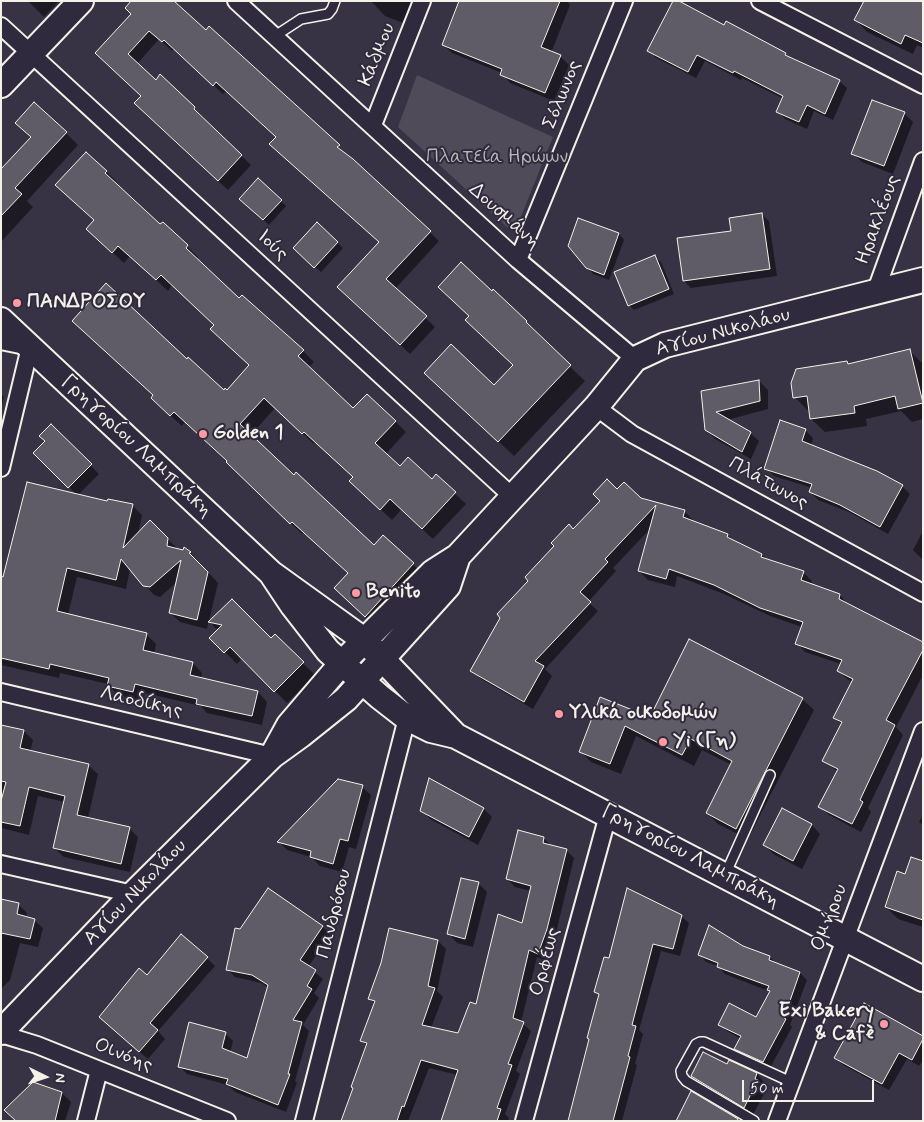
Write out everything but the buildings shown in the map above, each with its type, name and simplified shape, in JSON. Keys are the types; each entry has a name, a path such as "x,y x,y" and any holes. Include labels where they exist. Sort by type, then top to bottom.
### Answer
{"street":[{"path":"1,85 81,1"},
{"name":"Δουσμάνη","path":"236,1 518,260 635,359"},
{"name":"Κάδμου","path":"373,125 422,1"},
{"name":"Σόλωνος","path":"518,260 624,1"},
{"path":"760,1 923,85"},
{"name":"Ιούς","path":"1,26 514,498"},
{"name":"Ηρακλέους","path":"875,293 923,161"},
{"name":"Αγίου Νικολάου","path":"272,756 289,725 342,662 433,572 458,556 514,498 596,407 635,359 665,345 923,280"},
{"name":"Γρηγορίου Λαμπράκη","path":"1,320 272,573 364,640 456,736"},
{"path":"1,341 30,347 1,468"},
{"name":"Πλάτωνος","path":"596,407 632,434 923,594"},
{"name":"Αγίου Νικολάου","path":"1,1033 133,894 272,756 341,703 363,682 448,586 458,556"},
{"name":"Γρηγορίου Λαμπράκη","path":"272,573 293,606 328,651 380,697 408,718 431,730 456,736 923,979"},
{"name":"Λαοδίκης","path":"1,692 272,756"},
{"name":"Πανδρόσου","path":"304,1121 408,718"},
{"name":"Ομήρου","path":"776,1121 923,731"},
{"name":"Ορφέως","path":"524,1121 608,814"},
{"path":"1,864 133,894"},
{"name":"Οινόης","path":"1,1033 37,1045 227,1121"},
{"path":"86,1121 99,1070"}],"lane":[{"path":"274,36 301,19 328,14 335,1"},
{"path":"725,876 770,775"},
{"path":"754,1121 686,1081 682,1076 681,1071 696,1044 704,1042 791,1082"}],"green space":[{"name":"Πλατεία Ηρώων","path":"417,75 553,137 518,224 507,227 398,127"}],"place":[{"name":"ΠΑΝΔΡΟΣΟΥ","path":"17,303"},
{"name":"Golden 1","path":"203,434"},
{"name":"Benito","path":"356,593"},
{"name":"Υλικά οικοδομών","path":"559,714"},
{"name":"Yi (Γη)","path":"663,742"},
{"name":"Exi Bakery & Cafè","path":"884,1024"}]}
